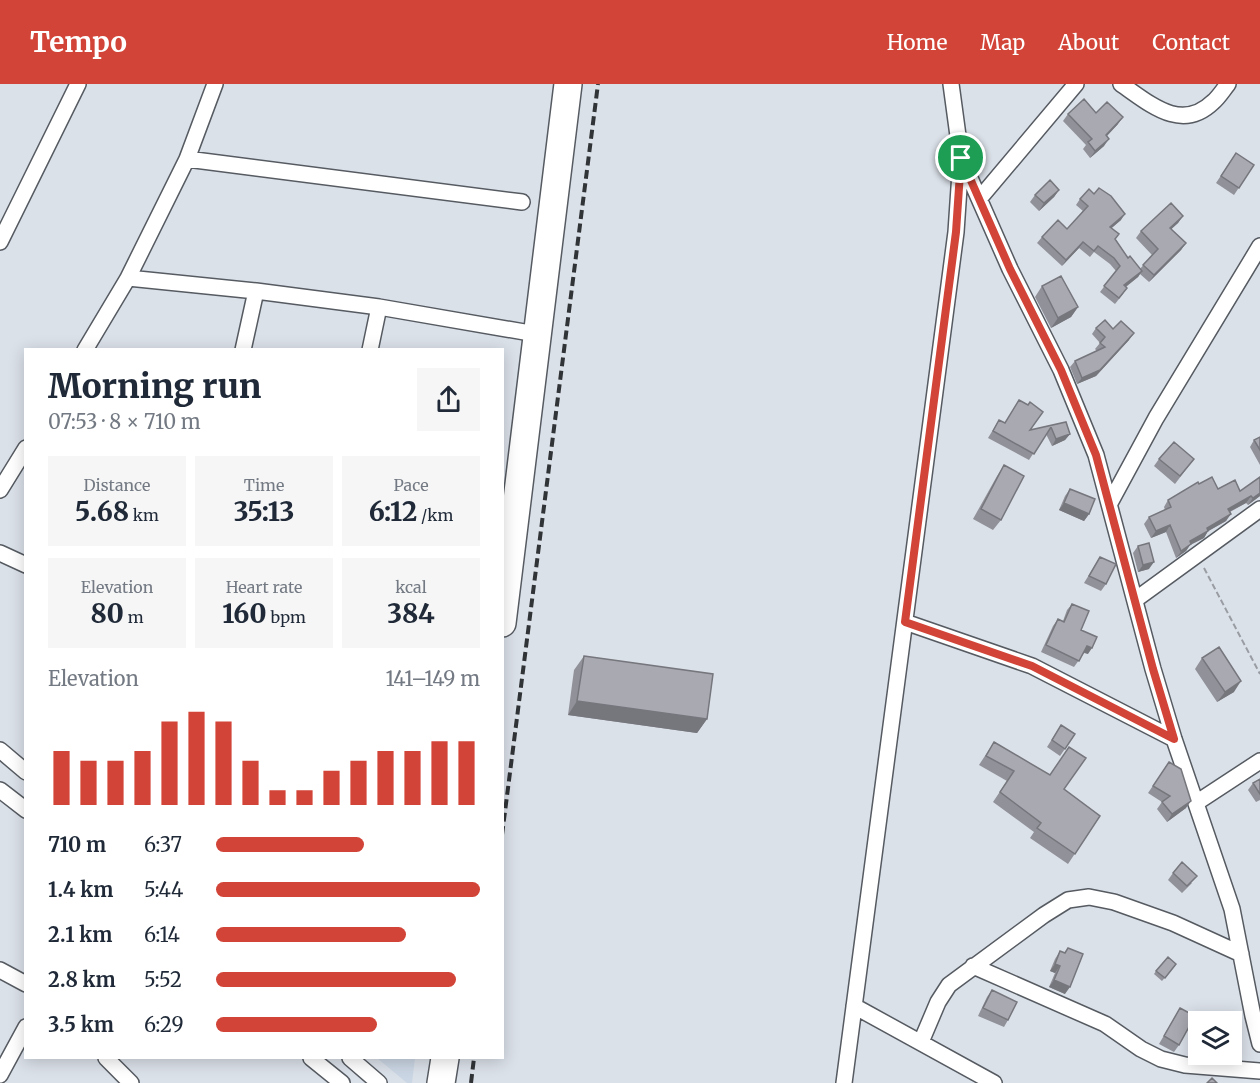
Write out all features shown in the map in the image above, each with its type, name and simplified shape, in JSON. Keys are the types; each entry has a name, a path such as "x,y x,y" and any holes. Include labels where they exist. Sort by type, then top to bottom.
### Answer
{"highway":[{"path":"504,606 568,84"},
{"path":"441,1083 445,1059"}],"street":[{"path":"0,242 78,84"},
{"path":"86,348 128,278 187,159 215,84"},
{"path":"844,1083 956,232 961,158 951,84"},
{"path":"980,198 1076,84"},
{"path":"1120,84 1156,108 1172,115 1187,116 1199,112 1212,103 1228,84"},
{"path":"961,158 1010,269 1061,370 1096,455 1174,739 1232,909 1260,1044"},
{"path":"187,159 522,202"},
{"path":"1110,503 1156,418 1260,246"},
{"path":"128,278 379,307 537,334"},
{"path":"243,348 256,291"},
{"path":"370,348 379,307"},
{"path":"0,490 24,451"},
{"path":"1135,600 1260,509"},
{"path":"0,552 24,564"},
{"path":"905,622 1032,666 1174,739"},
{"path":"0,750 24,770"},
{"path":"1196,803 1260,761"},
{"path":"0,790 24,809"},
{"path":"921,1042 938,1002 949,985 1068,900 1089,897 1114,902 1173,923 1241,954"},
{"path":"973,966 1105,1024 1141,1049 1161,1059 1185,1065 1260,1071"},
{"path":"0,970 24,983"},
{"path":"854,1006 994,1083"},
{"path":"0,1075 24,1032"},
{"path":"107,1059 131,1083"},
{"path":"312,1059 342,1083"},
{"path":"351,1059 379,1083"}],"path":[{"path":"1197,556 1260,674"}],"shaded area":[{"path":"378,1059 415,1059 412,1083 407,1083"}],"building":[{"path":"1084,99 1096,113 1107,102 1123,117 1106,135 1109,139 1095,151 1088,142 1092,139 1068,114"},
{"path":"1236,153 1254,165 1239,188 1221,176"},
{"path":"1050,180 1059,190 1044,203 1035,195"},
{"path":"1099,188 1111,196 1125,214 1110,227 1119,234 1115,239 1128,258 1130,256 1142,271 1124,285 1127,288 1119,298 1104,286 1120,266 1114,258 1098,246 1094,251 1083,242 1066,260 1042,237 1058,220 1067,229 1088,206 1080,199 1089,189 1094,194"},
{"path":"1171,203 1183,216 1170,228 1186,243 1154,275 1143,265 1158,249 1141,231"},
{"path":"1061,276 1078,307 1058,318 1042,286"},
{"path":"1105,320 1113,329 1121,321 1134,333 1100,370 1082,378 1075,361 1105,347 1100,343 1105,337 1096,328"},
{"path":"1019,400 1028,405 1030,402 1043,412 1030,430 1066,422 1070,434 1056,439 1051,427 1034,454 993,431 999,420 1005,423"},
{"path":"1260,437 1260,450 1254,440"},
{"path":"1174,442 1194,459 1180,476 1159,459"},
{"path":"1004,465 1024,476 1001,520 981,509"},
{"path":"1212,477 1218,489 1235,480 1240,491 1260,477 1260,493 1228,509 1231,514 1207,528 1208,531 1190,541 1191,544 1181,551 1170,525 1156,531 1149,517 1171,507 1168,500 1198,482 1199,484"},
{"path":"1070,489 1095,499 1089,514 1064,503"},
{"path":"1149,543 1154,562 1143,565 1138,546"},
{"path":"1100,557 1116,564 1106,584 1089,576"},
{"path":"1072,604 1089,611 1081,630 1097,637 1092,648 1087,646 1079,661 1046,645 1058,619 1064,622"},
{"path":"1219,647 1241,681 1225,692 1202,658"},
{"path":"584,656 713,674 707,719 577,701"},
{"path":"1061,725 1075,734 1065,749 1052,740"},
{"path":"994,742 1050,775 1069,747 1086,758 1064,789 1100,816 1075,854 1037,828 1041,823 1000,792 1014,771 986,756"},
{"path":"1169,762 1181,769 1191,801 1172,814 1162,802 1170,796 1153,786"},
{"path":"1260,779 1260,794 1253,783"},
{"path":"1182,862 1197,876 1187,886 1173,873"},
{"path":"1068,948 1083,954 1070,987 1054,980 1060,966 1055,964 1060,951 1065,953"},
{"path":"1168,957 1176,964 1165,978 1156,971"},
{"path":"992,990 1017,1002 1008,1020 983,1008"},
{"path":"1180,1008 1188,1012 1188,1029 1179,1045 1164,1036"},
{"path":"1212,1078 1217,1083 1207,1083"}],"railway":[{"path":"504,819 598,84"},
{"path":"471,1083 474,1059"}],"route":[{"path":"961,158 1010,269 1061,370 1096,455 1174,739 1032,666 905,622 956,232 961,158"}]}
